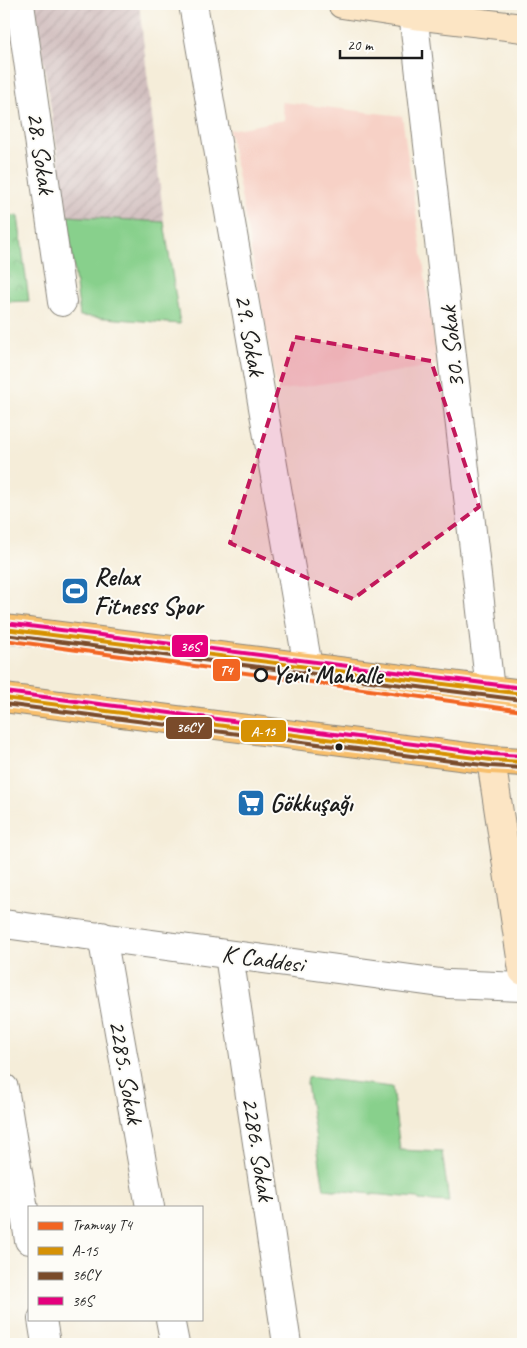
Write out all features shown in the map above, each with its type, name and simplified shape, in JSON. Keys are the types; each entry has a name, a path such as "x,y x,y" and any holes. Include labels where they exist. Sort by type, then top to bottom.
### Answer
{"main road":[{"path":"342,4 413,10 523,28"},
{"path":"4,629 523,694"},
{"path":"4,698 491,760 523,762"},
{"path":"491,760 523,970"}],"street":[{"name":"28. Sokak","path":"20,4 62,302"},
{"name":"29. Sokak","path":"193,4 308,667"},
{"name":"30. Sokak","path":"413,10 490,690"},
{"name":"K Caddesi","path":"4,924 448,984 523,986"},
{"name":"2285. Sokak","path":"102,936 150,1206"},
{"name":"2286. Sokak","path":"229,954 287,1344"},
{"path":"4,1088 28,1234"},
{"path":"42,1320 46,1344"},
{"path":"170,1320 175,1344"}],"highlighted area":[{"path":"295,337 431,361 479,507 353,599 230,543"}],"shaded area":[{"path":"35,4 139,4 164,222 67,216"},
{"path":"281,102 402,116 438,365 277,391 229,130 285,120"}],"green space":[{"path":"4,215 18,216 29,301 4,302"},
{"path":"67,216 164,222 180,324 80,316"},
{"path":"308,1077 392,1087 400,1150 442,1152 449,1202 324,1189 307,1084"}],"tram line":[{"name":"T4","path":"4,640 523,711"}],"transit line":[{"name":"36S","path":"5,623 523,688"},
{"name":"A-15","path":"4,629 523,694"},
{"name":"36CY","path":"4,635 522,700"},
{"name":"36S","path":"5,692 492,754 523,756"},
{"name":"A-15","path":"4,698 491,760 523,762"},
{"name":"36CY","path":"4,704 490,766 523,768"}],"place":[{"name":"Relax Fitness Spor","path":"75,591"},
{"name":"Yeni Mahalle","path":"261,675"},
{"name":"Gökkuşağı","path":"251,803"}]}
